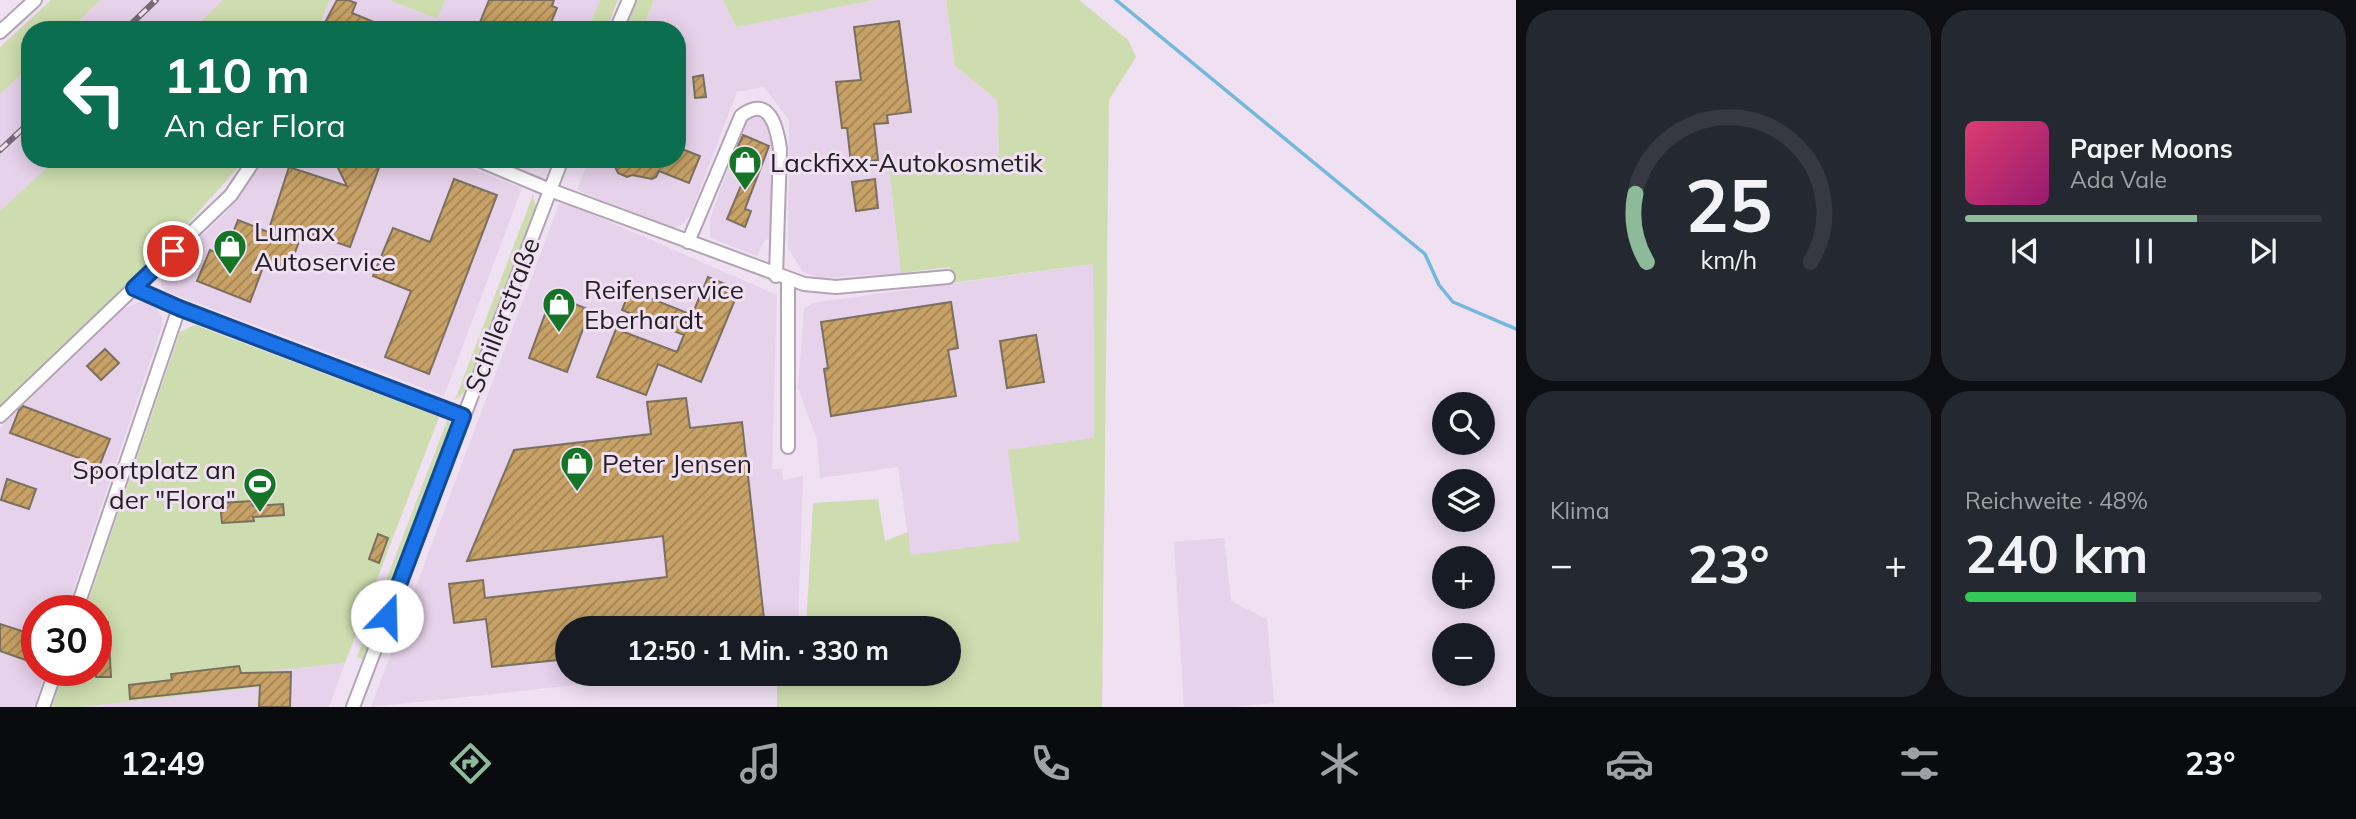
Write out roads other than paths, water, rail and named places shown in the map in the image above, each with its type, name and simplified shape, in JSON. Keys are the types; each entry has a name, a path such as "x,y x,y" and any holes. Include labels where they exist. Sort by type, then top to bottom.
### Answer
{"street":[{"path":"0,32 35,0"},
{"path":"620,21 629,0"},
{"path":"688,242 741,116 755,109 763,110 771,115 777,129 780,149 788,447"},
{"path":"0,416 231,195 249,168"},
{"path":"497,168 804,285 836,287 948,277"},
{"name":"Schillerstraße","path":"353,707 559,168"},
{"path":"134,288 179,308 463,416"},
{"path":"81,595 179,308"},
{"path":"43,707 50,686"}],"waterway":[{"path":"1116,0 1425,254 1439,285 1453,302 1516,329"}],"railway":[{"path":"134,21 156,0"},
{"path":"0,150 21,130"}],"place":[{"name":"Lackfixx-Autokosmetik","path":"745,192"},
{"name":"Lumax Autoservice","path":"230,276"},
{"name":"Reifenservice Eberhardt","path":"559,334"},
{"name":"Peter Jensen","path":"577,493"},
{"name":"Sportplatz an der \"Flora\"","path":"260,514"}]}
